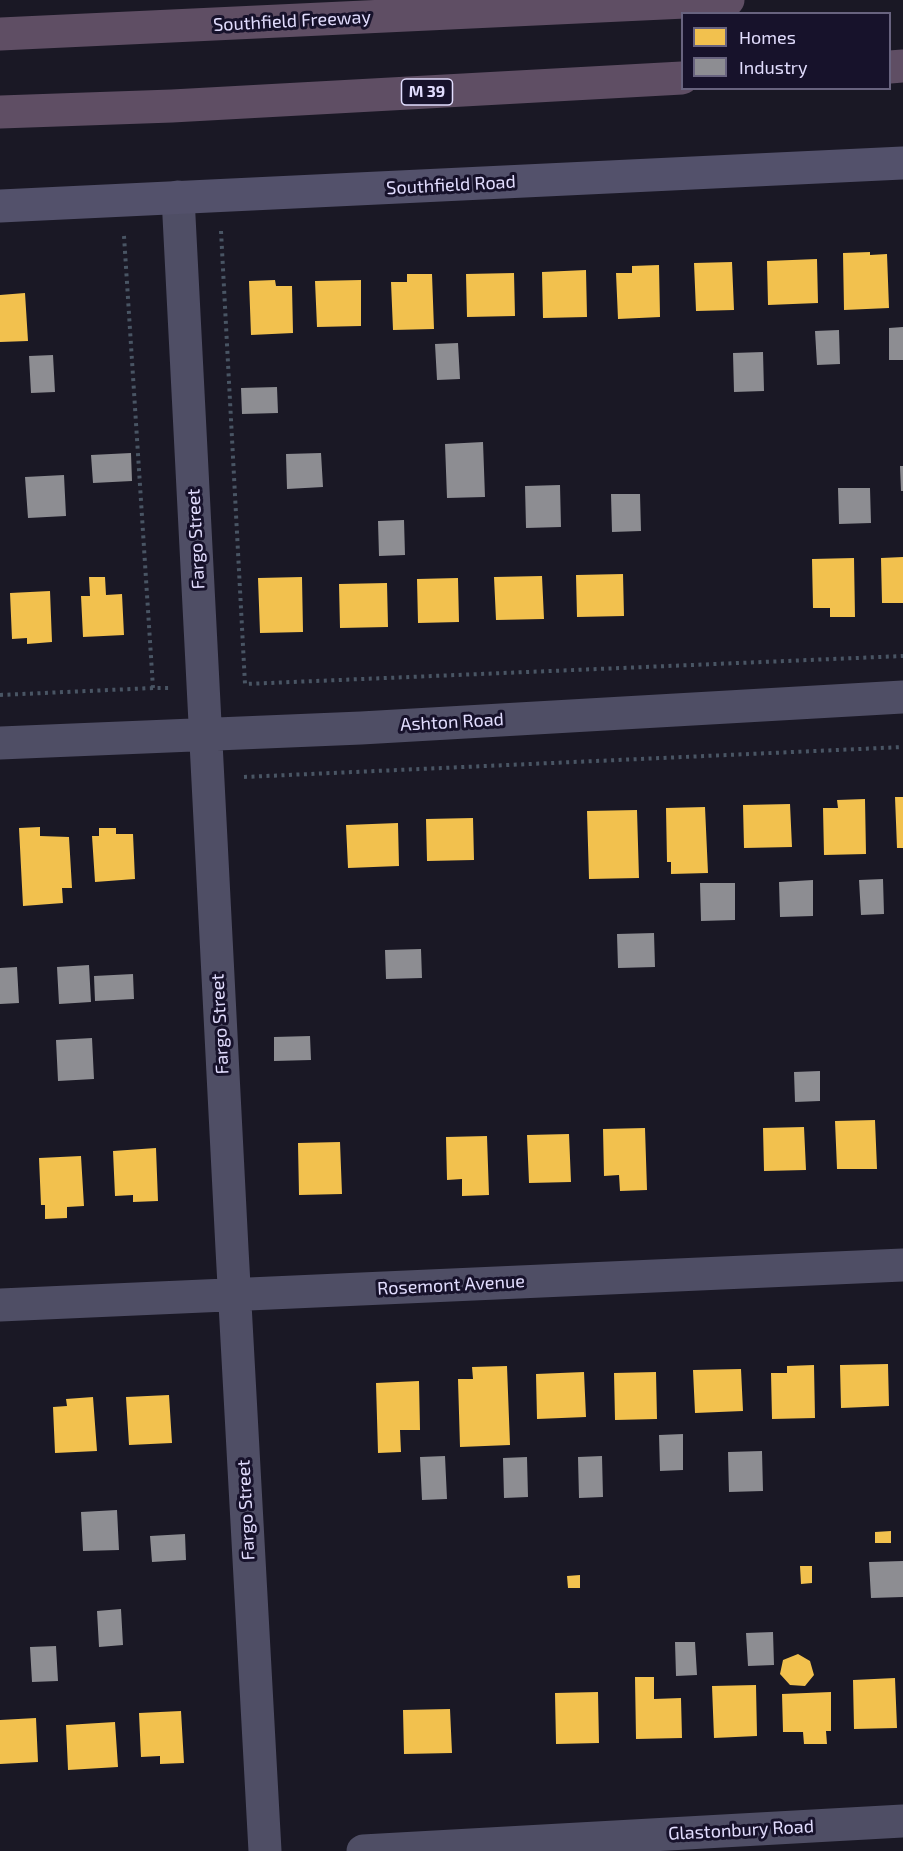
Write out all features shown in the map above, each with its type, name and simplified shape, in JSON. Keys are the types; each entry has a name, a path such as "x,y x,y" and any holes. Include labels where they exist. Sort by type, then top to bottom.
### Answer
{"highway":[{"name":"Southfield Freeway","path":"0,34 728,0"},
{"name":"M 39","path":"0,112 160,106 681,78"}],"main road":[{"name":"Southfield Road","path":"0,206 903,163"}],"street":[{"name":"Fargo Street","path":"178,197 265,1851"},
{"name":"Ashton Road","path":"0,743 361,728 903,697"},
{"name":"Rosemont Avenue","path":"0,1305 903,1264"},
{"name":"Glastonbury Road","path":"363,1851 903,1821"}],"path":[{"path":"221,231 245,684 903,656"},
{"path":"124,236 153,688"},
{"path":"0,695 172,688"},
{"path":"242,777 903,747"}],"building: Homes":[{"path":"870,252 870,255 887,254 889,308 844,310 843,253"},
{"path":"817,259 818,303 768,305 767,261"},
{"path":"732,262 734,310 696,311 694,263"},
{"path":"659,265 660,317 618,319 616,273 632,273 632,266"},
{"path":"586,270 587,317 543,318 542,272"},
{"path":"514,273 515,316 467,317 466,274"},
{"path":"407,274 432,274 434,329 393,330 391,282 407,282"},
{"path":"275,280 276,286 292,286 293,333 251,335 249,281"},
{"path":"361,280 361,326 317,327 315,281"},
{"path":"25,293 28,341 0,342 0,295"},
{"path":"903,557 903,603 882,603 881,558"},
{"path":"854,558 855,617 830,617 830,608 813,608 812,559"},
{"path":"623,574 624,616 577,617 576,575"},
{"path":"542,576 544,619 496,620 494,577"},
{"path":"89,577 105,577 106,595 122,594 124,635 83,637 81,596 90,596"},
{"path":"302,577 303,632 260,633 258,578"},
{"path":"458,578 459,622 418,623 417,579"},
{"path":"387,583 388,627 340,628 339,584"},
{"path":"50,591 52,642 27,644 27,638 12,639 10,593"},
{"path":"895,797 903,797 903,848 897,848"},
{"path":"865,799 866,854 824,855 823,808 838,808 837,800"},
{"path":"790,804 792,847 744,848 743,805"},
{"path":"705,807 708,873 671,874 671,862 667,862 666,808"},
{"path":"637,810 639,878 589,879 587,811"},
{"path":"473,818 474,860 427,861 426,819"},
{"path":"398,823 399,866 348,868 346,825"},
{"path":"40,827 40,836 69,837 72,888 62,888 63,903 23,906 19,828"},
{"path":"99,828 116,828 116,834 133,834 135,879 95,882 92,836 99,836"},
{"path":"875,1120 877,1169 837,1169 835,1121"},
{"path":"804,1127 806,1170 764,1171 763,1128"},
{"path":"645,1128 647,1190 620,1191 619,1175 604,1176 603,1129"},
{"path":"569,1134 571,1182 529,1183 527,1135"},
{"path":"487,1136 489,1195 462,1196 462,1179 447,1180 446,1137"},
{"path":"340,1142 342,1194 299,1195 298,1143"},
{"path":"156,1148 158,1201 133,1202 133,1195 115,1196 113,1151"},
{"path":"81,1156 84,1206 67,1207 67,1218 45,1219 45,1205 41,1205 39,1158"},
{"path":"888,1364 889,1406 841,1408 840,1365"},
{"path":"814,1365 815,1418 772,1419 771,1373 787,1373 787,1366"},
{"path":"507,1366 510,1445 460,1447 458,1379 473,1379 472,1367"},
{"path":"741,1369 743,1411 695,1413 693,1370"},
{"path":"584,1372 586,1417 537,1419 536,1374"},
{"path":"656,1372 657,1419 615,1420 614,1373"},
{"path":"419,1381 420,1430 400,1430 401,1452 378,1453 376,1383"},
{"path":"169,1395 172,1443 129,1445 126,1397"},
{"path":"93,1397 97,1451 55,1453 53,1407 67,1406 66,1399"},
{"path":"891,1531 891,1543 875,1543 875,1532"},
{"path":"800,1566 812,1566 812,1583 801,1584"},
{"path":"580,1575 580,1588 568,1588 567,1576"},
{"path":"798,1654 810,1661 814,1675 805,1686 790,1685 780,1674 783,1660"},
{"path":"635,1677 654,1677 654,1699 681,1698 682,1738 636,1739"},
{"path":"895,1678 897,1728 854,1729 853,1680"},
{"path":"756,1685 757,1736 714,1738 712,1686"},
{"path":"598,1692 599,1743 556,1744 555,1693"},
{"path":"831,1692 831,1731 826,1731 827,1744 804,1744 803,1732 783,1732 782,1694"},
{"path":"450,1709 452,1753 404,1754 403,1710"},
{"path":"181,1711 184,1763 160,1764 160,1756 141,1757 139,1713"},
{"path":"36,1718 38,1762 0,1764 0,1720"},
{"path":"115,1722 118,1767 68,1770 66,1725"}],"building: Industry":[{"path":"903,327 903,360 889,360 889,328"},
{"path":"839,330 840,364 817,365 815,331"},
{"path":"458,343 460,379 437,380 435,344"},
{"path":"763,352 764,391 734,392 733,353"},
{"path":"53,355 55,392 31,393 29,356"},
{"path":"277,387 278,413 242,414 241,388"},
{"path":"483,442 485,497 447,498 445,444"},
{"path":"131,453 132,481 93,483 91,455"},
{"path":"321,453 323,487 287,489 286,454"},
{"path":"900,466 903,466 903,491 901,491"},
{"path":"64,475 66,516 28,518 25,477"},
{"path":"560,485 561,527 526,528 525,486"},
{"path":"838,488 870,488 871,523 839,524"},
{"path":"611,494 640,494 641,531 612,532"},
{"path":"404,520 405,555 379,556 378,521"},
{"path":"883,879 884,914 861,915 859,880"},
{"path":"813,880 813,916 780,917 779,882"},
{"path":"700,883 735,883 735,920 701,921"},
{"path":"654,933 655,967 618,968 617,934"},
{"path":"421,949 422,978 386,979 385,950"},
{"path":"89,965 91,1002 59,1004 57,967"},
{"path":"17,967 19,1003 0,1004 0,968"},
{"path":"133,974 134,999 95,1001 94,976"},
{"path":"310,1036 311,1060 274,1061 274,1037"},
{"path":"92,1038 94,1079 58,1081 56,1040"},
{"path":"820,1071 820,1101 795,1102 794,1072"},
{"path":"683,1434 683,1470 660,1471 659,1435"},
{"path":"762,1451 763,1491 729,1492 728,1452"},
{"path":"445,1456 447,1499 422,1500 420,1457"},
{"path":"602,1456 603,1497 579,1498 578,1457"},
{"path":"527,1457 528,1497 504,1498 503,1458"},
{"path":"117,1510 119,1550 83,1551 81,1512"},
{"path":"185,1534 186,1560 152,1562 150,1536"},
{"path":"903,1561 903,1597 871,1598 869,1562"},
{"path":"121,1609 123,1645 99,1647 97,1611"},
{"path":"773,1632 774,1665 748,1666 746,1633"},
{"path":"675,1642 695,1642 697,1675 676,1676"},
{"path":"56,1646 58,1681 32,1682 30,1647"}]}
